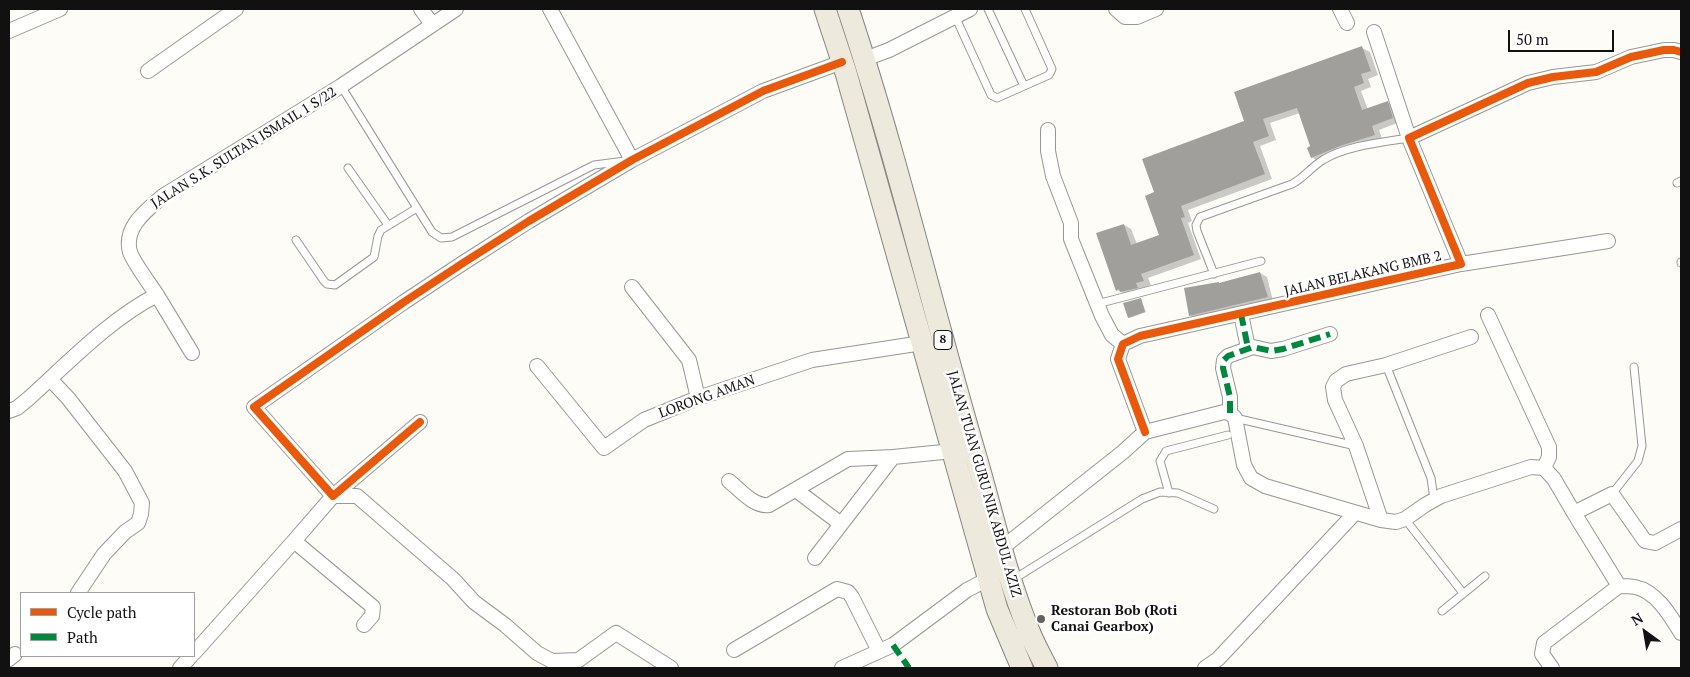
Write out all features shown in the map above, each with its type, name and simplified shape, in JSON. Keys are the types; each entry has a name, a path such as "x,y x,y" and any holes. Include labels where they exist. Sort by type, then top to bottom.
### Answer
{"main road":[{"name":"JALAN TUAN GURU NIK ABDUL AZIZ","path":"825,9 842,62 988,579 1009,642 1022,668"},
{"name":"JALAN TUAN GURU NIK ABDUL AZIZ","path":"848,9 865,58 912,221 956,389 1002,548 1029,631 1047,668"},
{"path":"890,230 901,234 908,229 912,221"}],"street":[{"path":"9,31 60,9"},
{"path":"148,71 236,9"},
{"path":"421,9 432,24"},
{"name":"JALAN S.K. SULTAN ISMAIL 1 S/22","path":"192,353 130,253 129,238 133,226 145,211 163,196 341,86 456,9"},
{"path":"550,9 632,160"},
{"path":"865,58 889,50 970,9"},
{"path":"1116,9 1125,17 1137,17 1156,9"},
{"path":"1340,9 1347,23"},
{"name":"JALAN BELAKANG BMB 2","path":"1123,344 1140,336 1461,264 1410,138 1374,32"},
{"path":"1410,138 1528,83 1553,77 1596,72 1631,57 1664,50 1681,52"},
{"path":"671,668 616,633 574,664 552,661 537,653 505,625 474,602 453,579 357,496 333,496 254,407 404,302 528,221 632,160 763,91 842,62"},
{"path":"1048,130 1048,151 1053,176 1071,223 1072,239 1097,304 1112,335 1123,344 1118,359 1145,432"},
{"path":"1461,264 1608,241"},
{"path":"632,287 689,360 698,398"},
{"path":"9,410 17,408 107,329 138,306 157,295"},
{"path":"1241,314 1248,348"},
{"path":"1488,315 1550,450 1550,457 1544,468"},
{"path":"1330,334 1275,350 1257,347 1248,348 1228,356 1223,364 1244,465 1251,478 1265,486 1355,513 1396,522 1404,519 1434,499 1531,467 1544,468 1554,479 1619,586"},
{"path":"1381,520 1356,446 1334,400 1336,381 1346,374 1386,365 1471,337"},
{"name":"LORONG AMAN","path":"536,366 604,448 644,420 698,398 812,360 922,343"},
{"path":"50,379 68,398 125,471 139,494 142,506 138,523 125,532 104,554 79,592"},
{"path":"1002,548 1145,432 1224,412 1233,416"},
{"path":"195,651 333,496 420,422"},
{"path":"729,481 756,503 765,506 773,504 848,459 953,451"},
{"path":"815,558 893,456"},
{"path":"796,490 841,524"},
{"path":"1574,513 1612,494 1644,541 1655,543 1681,529"},
{"path":"1205,668 1218,660 1355,513"},
{"path":"294,541 373,607 372,616 364,625"},
{"path":"842,668 893,645 967,590 988,579"},
{"path":"1552,668 1542,654 1544,642 1619,586 1636,587 1654,596 1681,632"},
{"path":"734,650 837,589 848,592 852,597 879,651"},
{"path":"180,668 190,657"}],"lane":[{"path":"988,9 1024,86"},
{"path":"955,16 994,97 1000,98 1049,75 1052,69 1025,9"},
{"path":"341,86 436,236 446,238 594,165 632,160"},
{"path":"1214,274 1196,225 1200,217 1292,184 1302,178 1323,159 1337,153 1374,143 1410,138"},
{"path":"348,168 388,225"},
{"path":"296,240 324,281 327,284 335,285 374,257 379,233 388,225 417,208"},
{"path":"1097,304 1261,261"},
{"path":"1386,365 1431,478 1434,499"},
{"path":"1612,494 1638,461 1642,446 1634,367"},
{"path":"1233,416 1356,446"},
{"path":"1169,493 1160,461 1166,451 1228,435"},
{"path":"1012,580 1142,499 1160,492 1178,493 1214,509"},
{"path":"1404,519 1463,593"},
{"path":"1442,610 1484,576"}],"building":[{"path":"1362,46 1371,71 1361,74 1364,83 1354,87 1362,110 1388,101 1393,118 1372,126 1375,135 1311,158 1307,148 1310,146 1297,108 1263,119 1269,136 1253,142 1265,174 1181,206 1185,217 1181,218 1194,255 1141,274 1144,281 1136,283 1138,288 1120,292 1119,289 1116,291 1096,233 1124,224 1131,245 1159,235 1145,196 1154,192 1142,159 1244,121 1234,92"},
{"path":"1260,272 1268,297 1189,316 1184,288 1219,283"},
{"path":"1141,298 1145,312 1128,318 1123,303"}],"marked path":[{"path":"1241,314 1248,348"},
{"path":"1230,413 1230,397 1223,368 1224,360 1228,356 1253,347 1271,351 1283,349 1330,334"},
{"path":"893,645 909,668"}],"cycle path":[{"path":"1145,432 1118,359 1123,344 1140,336 1461,264 1409,138 1528,83 1553,77 1596,72 1631,57 1664,50 1681,52"},
{"path":"420,422 333,496 254,407 463,263 529,221 632,160 763,91 842,62"}],"place":[{"name":"Restoran Bob (Roti Canai Gearbox)","path":"1041,619"}]}
